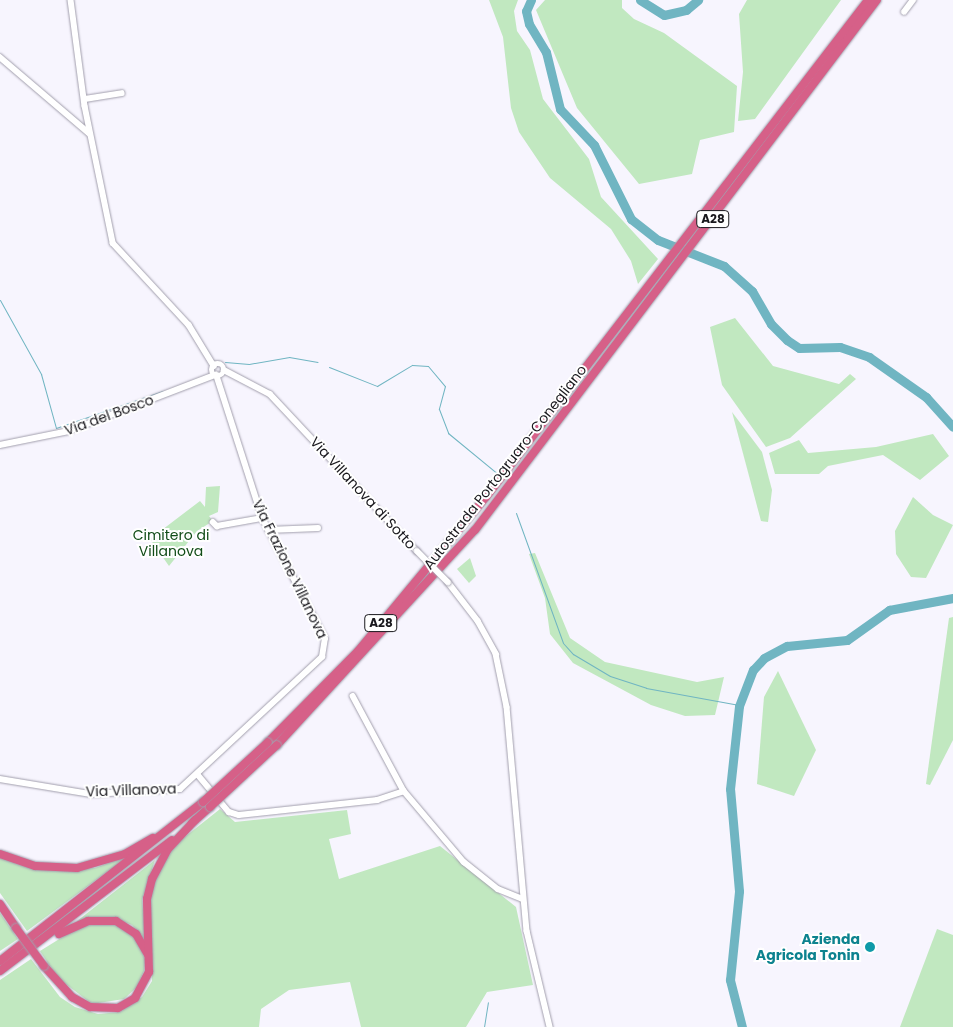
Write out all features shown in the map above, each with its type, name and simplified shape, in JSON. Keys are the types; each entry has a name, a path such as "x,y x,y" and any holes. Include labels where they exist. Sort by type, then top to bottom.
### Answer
{"highway":[{"name":"Autostrada Portogruaro-Conegliano","path":"0,960 203,802 268,742 358,651 536,434 868,0"},
{"name":"Autostrada Portogruaro-Conegliano","path":"0,970 89,907 210,807 277,745 430,582 495,502 638,316 877,0"},
{"path":"0,854 49,868 90,866 125,854 186,816"},
{"path":"0,904 44,966 72,997 101,1010 118,1008 135,998 146,982 150,962 147,898 152,879 168,850 195,820"},
{"path":"0,975 68,929 100,920 116,921 136,934 150,962"}],"street":[{"path":"78,0 71,1 90,134 113,243 189,325 214,366"},
{"path":"904,12 913,0"},
{"path":"0,57 90,134"},
{"path":"85,99 122,93"},
{"name":"Via Villanova di Sotto","path":"214,366 220,364 224,370 270,394 448,582 478,621 496,654 507,707 523,899 550,1027"},
{"name":"Via Frazione Villanova","path":"199,776 326,648 262,518 215,375 214,366"},
{"name":"Via del Bosco","path":"0,445 69,431 224,370"},
{"path":"213,522 217,526 262,518"},
{"path":"268,530 318,528"},
{"path":"353,696 404,791 464,862 498,889 523,899"},
{"path":"199,776 229,812 239,816 376,800 404,791"},
{"name":"Via Villanova","path":"0,779 91,794 180,789 199,776"}],"green space":[{"path":"489,0 518,0 514,11 517,31 530,50 543,99 589,159 601,197 658,259 638,284 631,261 611,229 550,178 519,132 511,108 503,37"},
{"path":"545,0 622,0 622,8 634,19 664,33 737,86 734,132 700,140 692,174 639,184 577,108 536,10"},
{"path":"747,0 841,0 755,119 738,121 743,72 739,14"},
{"path":"735,318 773,366 839,384 850,374 856,379 790,438 766,447 722,385 710,327"},
{"path":"732,412 762,452 772,490 768,522 761,521"},
{"path":"933,434 949,456 920,480 883,455 828,466 819,474 775,474 769,453 799,440 808,453 876,447"},
{"name":"Cimitero di Villanova","path":"220,486 218,512 209,516 213,521 197,531 169,566 150,539 200,501 205,507 206,487"},
{"path":"913,497 933,515 953,525 926,578 911,577 896,554 895,531"},
{"path":"535,553 570,638 605,662 697,682 724,677 715,715 685,716 651,705 573,663 550,634 545,598 529,554"},
{"path":"470,558 476,576 469,583 457,569"},
{"path":"953,617 953,740 930,785 926,784 949,618"},
{"path":"778,671 816,750 794,796 757,784 764,697"},
{"path":"220,809 235,822 347,810 351,834 329,839 339,879 440,846 516,907 533,985 487,992 466,1027 361,1027 350,982 289,990 261,1009 259,1027 0,1027 0,980 31,959 60,997 75,1007 98,1014 120,1012 142,997 152,981 150,903 158,868 176,844"},
{"path":"130,855 27,931 0,893 0,856 19,865 53,870 95,868"},
{"path":"155,860 142,900 146,941 132,925 115,918 77,921"},
{"path":"0,913 18,939 0,951"},
{"path":"103,922 120,926 136,937 145,959 144,971 137,987 124,999 92,1004 58,978 40,951 77,928"},
{"path":"937,929 953,935 953,1027 900,1027"}],"waterway":[{"path":"531,0 526,11 529,24 546,52 560,109 594,145 631,219 658,240 724,266 752,291 771,324 787,340 799,348 840,347 869,357 926,397 953,427"},
{"path":"640,0 664,15 686,10 698,0"},
{"path":"0,300 41,374 56,428 163,391"},
{"path":"225,362 249,364 289,357 318,362"},
{"path":"329,367 377,386 412,365 428,366 445,386 439,409 448,433 499,475"},
{"path":"516,513 563,643 573,654 610,676 646,688 740,705"},
{"path":"742,1027 730,980 739,891 730,789 739,706 753,670 764,658 787,646 847,640 889,610 953,598"},
{"path":"484,1027 488,1002"}],"place":[{"name":"Azienda Agricola Tonin","path":"870,947"}]}
